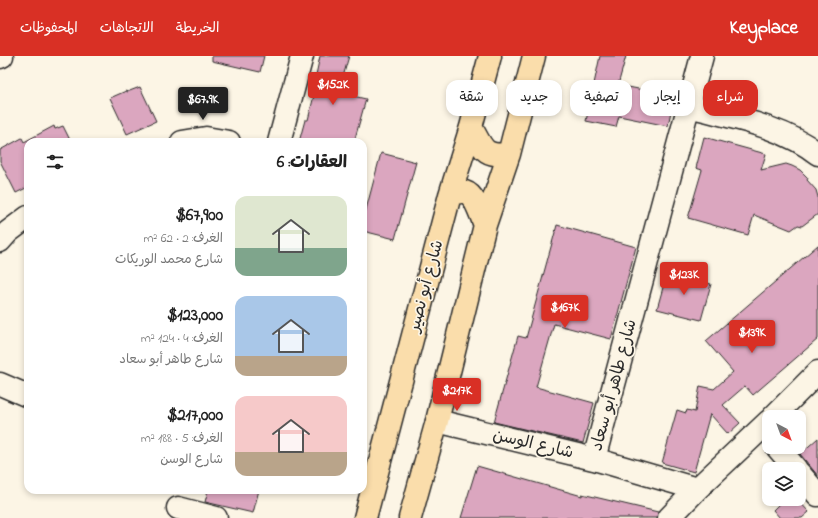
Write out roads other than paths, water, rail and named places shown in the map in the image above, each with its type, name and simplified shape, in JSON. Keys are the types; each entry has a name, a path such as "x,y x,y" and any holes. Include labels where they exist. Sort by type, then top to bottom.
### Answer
{"main road":[{"name":"شارع أبو نصير","path":"365,518 450,196 471,127 490,56"},
{"path":"410,518 437,421 485,225 509,154 534,56"},
{"path":"471,127 486,152 497,155 509,154"},
{"path":"450,196 461,192 470,194 478,207 485,225"}],"street":[{"path":"280,138 302,56"},
{"name":"شارع طاهر أبو سعاد","path":"695,83 702,56"},
{"path":"695,108 778,131 806,144 818,154"},
{"name":"شارع طاهر أبو سعاد","path":"594,459 686,116"},
{"path":"0,241 8,232 24,220"},
{"path":"783,410 818,372"},
{"path":"0,384 24,394"},
{"name":"شارع الوسن","path":"437,421 594,459 696,489"},
{"path":"669,518 696,489 762,431"},
{"path":"783,454 790,462"},
{"path":"806,481 818,495"},
{"path":"179,505 216,518"}]}
